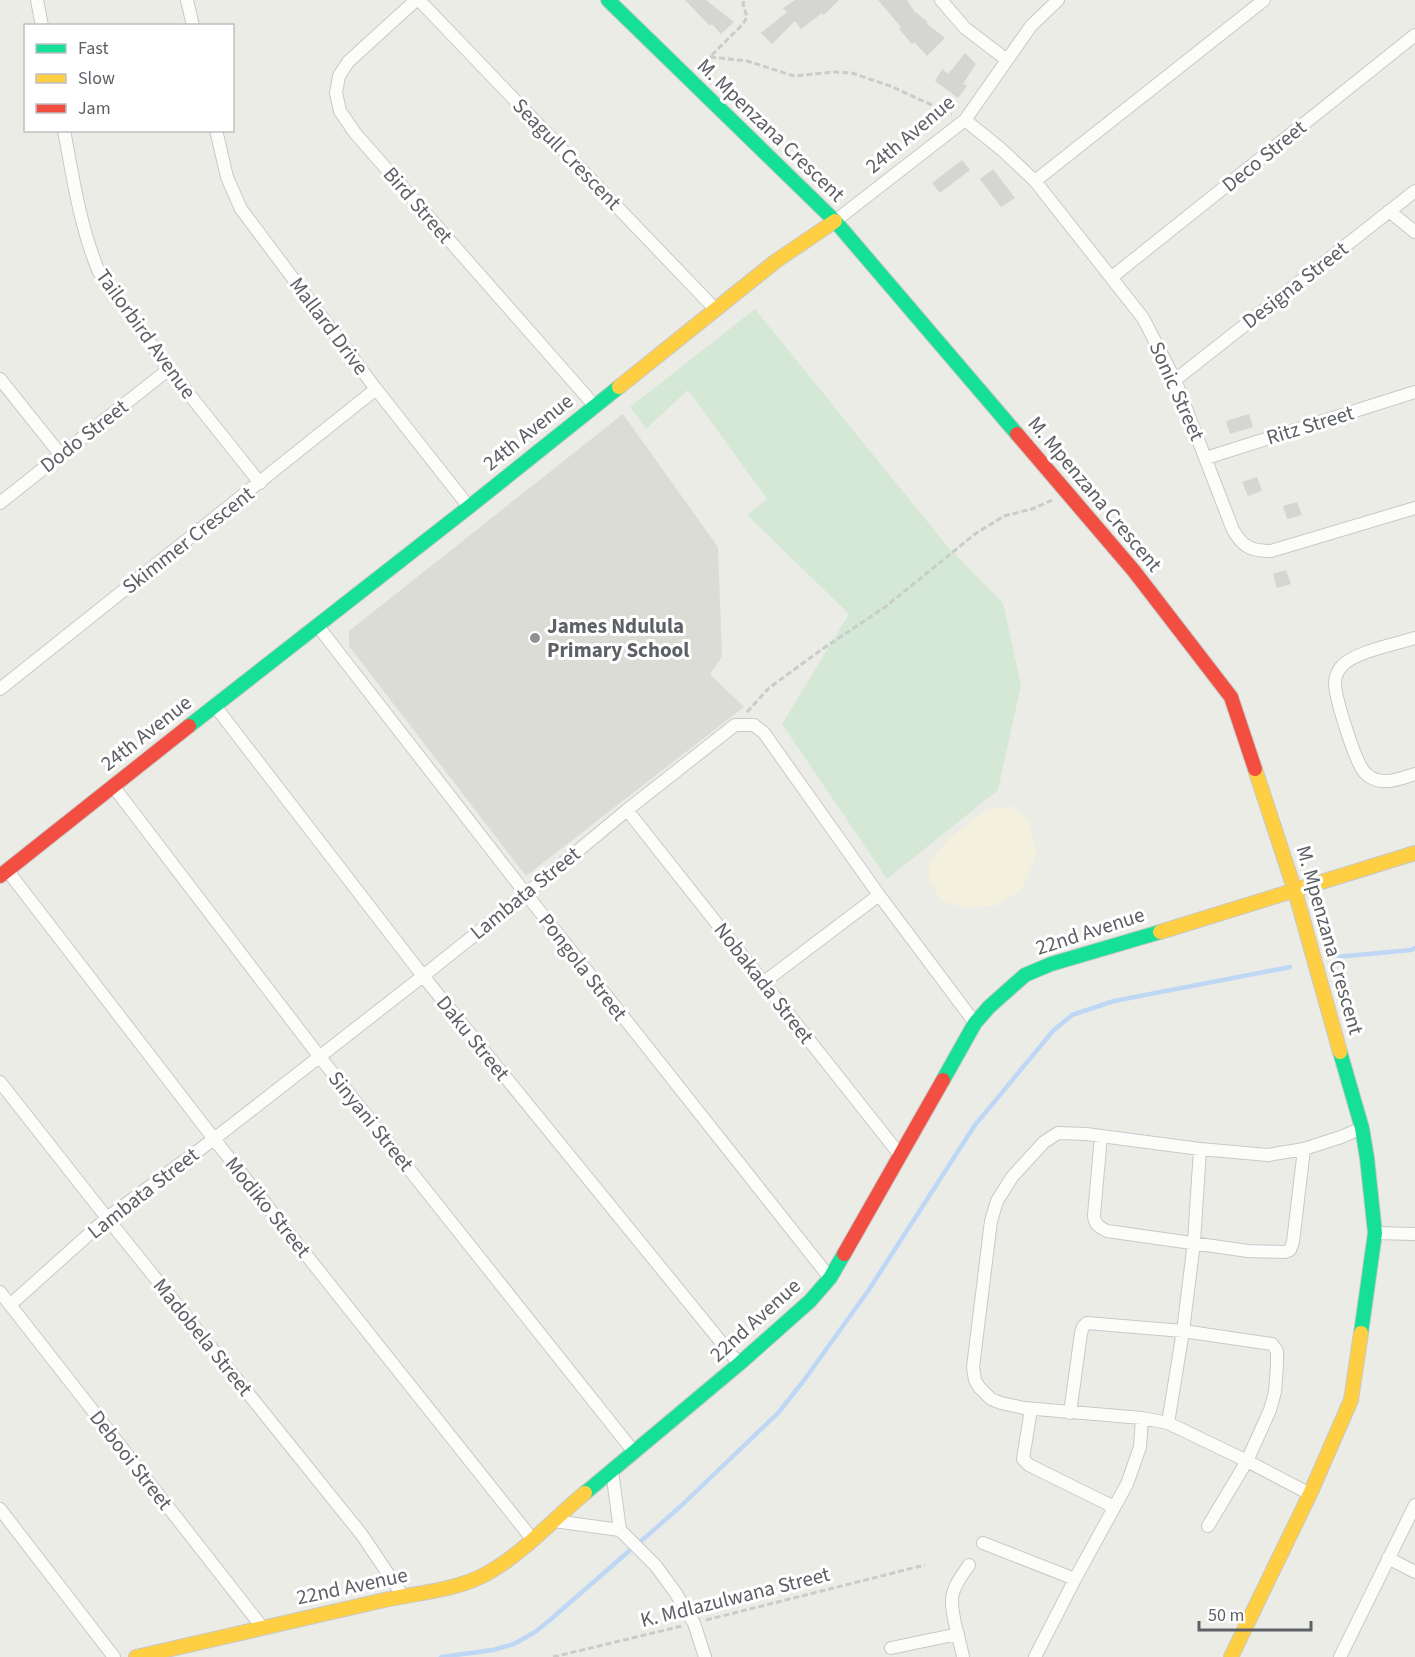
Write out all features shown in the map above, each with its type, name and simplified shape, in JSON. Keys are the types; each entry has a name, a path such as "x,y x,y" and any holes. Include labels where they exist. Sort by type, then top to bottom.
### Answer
{"street":[{"path":"37,0 42,24"},
{"path":"187,0 193,24"},
{"name":"Seagull Crescent","path":"417,0 716,309"},
{"name":"Bird Street","path":"417,0 348,62 339,76 336,93 340,111 355,133 594,405"},
{"name":"M. Mpenzana Crescent","path":"608,0 835,221 1134,571 1231,697 1296,891 1362,1128 1375,1233 1351,1400 1310,1494 1231,1657"},
{"path":"940,0 964,28 1007,60"},
{"name":"24th Avenue","path":"4,873 469,507 776,261 835,221 965,120 1031,26 1058,0"},
{"path":"1035,181 1264,0"},
{"name":"Deco Street","path":"1112,277 1415,35"},
{"name":"Sonic Street","path":"965,120 1001,148 1035,181 1143,318 1175,380 1233,530 1244,544 1250,549 1271,551 1415,508"},
{"name":"Tailorbird Avenue","path":"64,132 82,218 99,272 169,369 260,483"},
{"name":"Mallard Drive","path":"216,132 226,177 241,209 376,389 469,507"},
{"name":"Designa Street","path":"1175,380 1415,191"},
{"path":"1389,211 1415,232"},
{"name":"Dodo Street","path":"0,503 169,369"},
{"path":"0,379 60,454"},
{"name":"Skimmer Crescent","path":"0,689 376,389"},
{"name":"Ritz Street","path":"1206,458 1415,392"},
{"name":"Pongola Street","path":"317,625 526,894 830,1278"},
{"path":"1415,638 1354,657 1342,665 1335,682 1338,700 1356,756 1368,776 1382,781 1392,781 1415,774"},
{"name":"Daku Street","path":"215,706 423,976 739,1364"},
{"path":"735,725 753,725 759,727 764,733 879,895 975,1023"},
{"name":"Lambata Street","path":"10,1305 107,1218 214,1139 423,976 735,725"},
{"name":"Sinyani Street","path":"113,786 319,1056 634,1452"},
{"name":"Nobakada Street","path":"627,810 900,1155"},
{"name":"22nd Avenue","path":"136,1657 262,1627 455,1586 484,1575 508,1560 739,1364 810,1300 830,1278 975,1023 989,1007 1025,975 1051,964 1415,853"},
{"name":"Modiko Street","path":"4,873 533,1540"},
{"path":"764,982 879,895"},
{"name":"Madobela Street","path":"0,1082 362,1535 402,1596"},
{"path":"1310,1494 1168,1423 1142,1418 1031,1409 991,1399 979,1387 973,1373 991,1221 1004,1190 1044,1142 1058,1133 1268,1155 1304,1149 1362,1128"},
{"path":"1101,1136 1094,1215 1094,1221 1099,1227 1107,1231 1248,1251 1288,1252 1293,1242 1304,1149"},
{"path":"1168,1423 1194,1242 1200,1149"},
{"path":"1375,1233 1415,1234"},
{"name":"Debooi Street","path":"0,1292 262,1627"},
{"path":"1070,1413 1081,1334 1085,1324 1093,1322 1183,1330 1269,1342 1275,1346 1277,1351 1275,1392 1270,1410 1247,1461 1208,1526"},
{"path":"1031,1409 1023,1459 1029,1465 1114,1507"},
{"path":"1035,1657 1127,1484 1140,1447 1142,1418"},
{"path":"612,1471 620,1530"},
{"path":"1340,1657 1415,1505"},
{"path":"0,1509 114,1657"},
{"path":"554,1521 620,1530 656,1566 694,1623 705,1657"},
{"path":"983,1543 1075,1579"},
{"path":"1388,1558 1415,1572"},
{"path":"963,1657 952,1599 955,1587 969,1564"},
{"path":"891,1648 958,1634"}],"path":[{"path":"688,77 743,24 747,17 744,0"},
{"path":"710,57 747,61 794,76 833,72 852,73 890,86 965,120"},
{"path":"735,725 769,688 885,607 975,534 1004,516 1032,509 1067,493"},
{"name":"K. Mdlazulwana Street","path":"553,1657 925,1565"}],"shaded area":[{"name":"James Ndulula Primary School","path":"623,414 718,547 722,657 710,674 744,707 526,876 349,646 349,631"}],"green space":[{"path":"755,309 948,547 1003,603 1021,685 998,790 887,879 782,724 849,614 747,515 767,499 688,390 646,429 630,407"}],"sand":[{"path":"1011,806 1029,820 1037,855 1021,890 995,906 964,908 941,900 929,881 929,862 951,837 987,810"}],"building":[{"path":"685,0 706,0 734,22 721,34"},
{"path":"795,0 839,0 824,15 822,13 801,29 795,21 772,44 761,33 787,12 783,8"},
{"path":"878,0 907,0 914,11 928,22 926,23 945,38 927,56 914,42 912,44"},
{"path":"965,53 976,64 963,84 967,86 958,98 935,81 942,69 948,74"},
{"path":"962,160 970,170 940,193 932,183"},
{"path":"993,169 1015,198 1001,207 980,179"},
{"path":"1249,414 1253,427 1230,434 1226,421"},
{"path":"1257,477 1262,491 1248,496 1242,482"},
{"path":"1297,502 1302,515 1287,519 1283,506"},
{"path":"1286,570 1291,584 1277,588 1273,574"}],"waterway":[{"path":"1336,957 1415,948"},
{"path":"641,1541 779,1412 868,1291 975,1125 1053,1031 1072,1015 1114,1001 1290,967"},
{"path":"441,1657 493,1650 514,1644 550,1620 629,1551"}],"traffic: fast":[{"path":"608,0 835,221 1017,434"},
{"path":"189,726 619,387"},
{"path":"943,1080 975,1023 989,1007 1025,975 1051,964 1160,932"},
{"path":"1340,1052 1362,1128 1375,1233 1361,1333"},
{"path":"585,1493 739,1364 810,1301 830,1278 844,1254"}],"traffic: slow":[{"path":"619,387 776,261 835,221"},
{"path":"1255,769 1295,891 1340,1052"},
{"path":"1160,932 1415,853"},
{"path":"1231,1657 1310,1494 1351,1400 1361,1333"},
{"path":"136,1657 380,1601 448,1588 474,1580 513,1556 585,1493"}],"traffic: jam":[{"path":"1017,434 1134,571 1231,697 1255,769"},
{"path":"0,876 189,726"},
{"path":"844,1254 943,1080"}],"place":[{"name":"James Ndulula Primary School","path":"535,638"}]}
